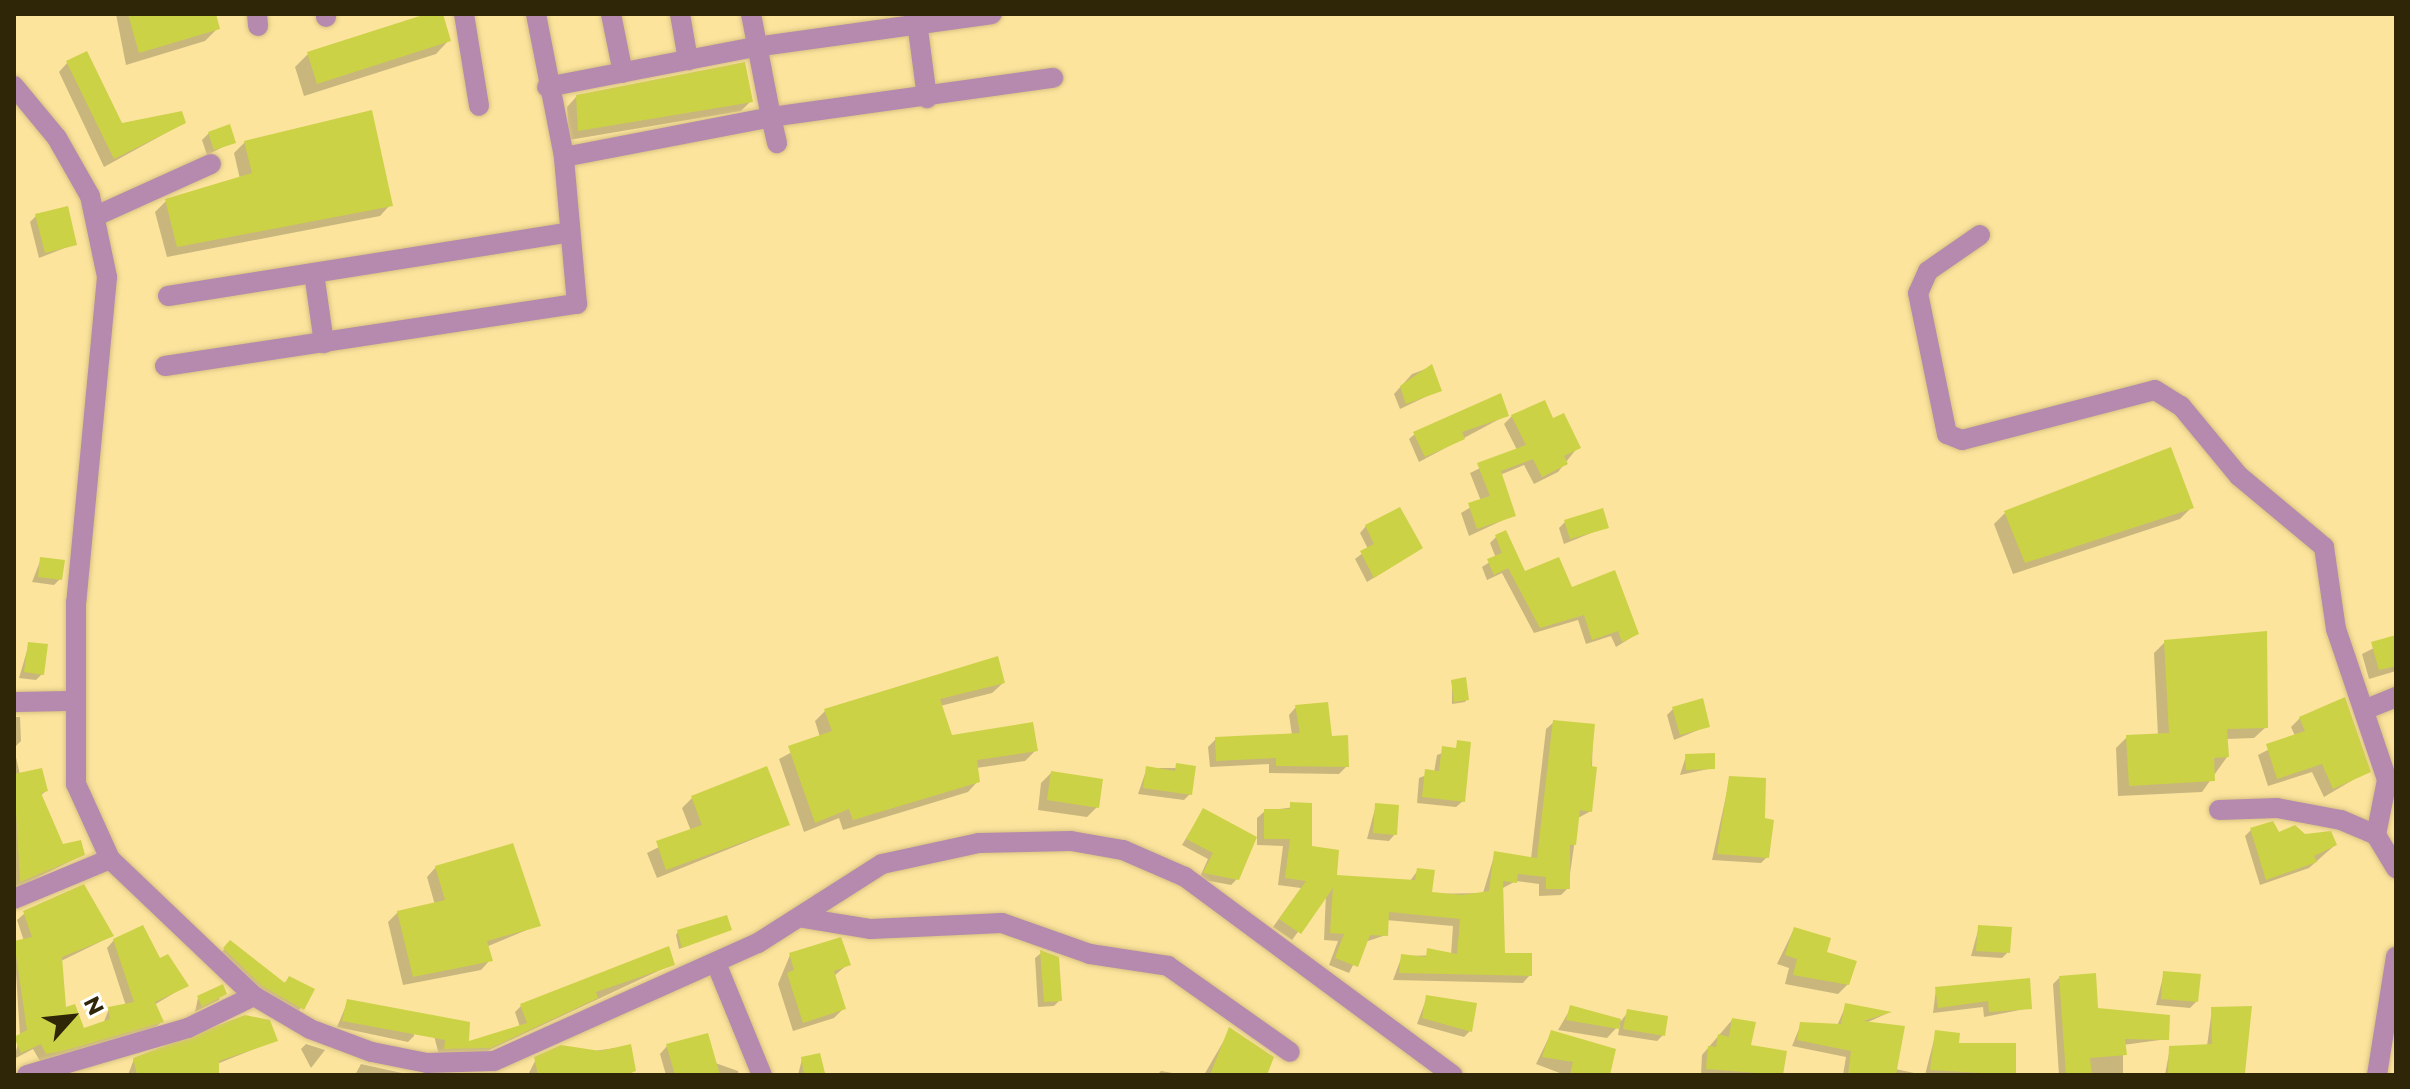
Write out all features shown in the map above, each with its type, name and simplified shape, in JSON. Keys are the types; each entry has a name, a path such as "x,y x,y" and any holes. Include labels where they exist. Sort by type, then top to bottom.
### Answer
{"street":[{"path":"464,14 479,106"},
{"path":"165,366 577,304 566,233 564,157 547,87 536,14"},
{"path":"611,14 623,73"},
{"path":"680,14 688,60"},
{"path":"751,14 755,47 777,143"},
{"path":"547,87 917,20 992,14"},
{"path":"917,20 927,98"},
{"path":"564,157 771,117 927,98 1053,78"},
{"path":"14,86 57,138 98,215 107,306 71,701 76,784 110,859 254,996 310,1029 429,1069 465,1065 521,1054 716,963 811,912 848,884 882,864 979,843 1071,841 1123,850 1218,897 1453,1075"},
{"path":"98,215 143,190 211,164"},
{"path":"168,296 566,233"},
{"path":"1980,235 1928,271 1918,293 1947,434 1962,440 2155,390 2169,395 2239,476 2324,547 2336,629 2387,780 2376,835"},
{"path":"314,273 324,343"},
{"path":"2364,710 2396,697"},
{"path":"14,702 71,701"},
{"path":"2219,810 2310,811 2376,835 2396,868"},
{"path":"14,899 110,859"},
{"path":"811,912 871,929 1002,923 1090,954 1156,963 1197,981 1290,1052"},
{"path":"2377,1075 2388,1038 2396,957"},
{"path":"716,963 762,1075"},
{"path":"27,1075 55,1070 188,1028 254,996"}],"building":[{"path":"128,14 216,14 220,29 139,53"},
{"path":"426,14 443,14 451,41 317,84 307,52"},
{"path":"87,51 122,123 182,111 186,123 114,159 66,61"},
{"path":"745,62 753,102 578,131 576,95"},
{"path":"372,110 393,206 177,247 165,199 252,173 244,141"},
{"path":"230,124 236,143 214,150 208,132"},
{"path":"68,206 77,245 45,253 35,214"},
{"path":"1432,364 1442,391 1406,404 1400,386"},
{"path":"1501,393 1509,416 1462,432 1465,439 1425,457 1413,432"},
{"path":"1545,400 1553,418 1564,413 1581,448 1564,456 1568,464 1542,477 1533,459 1501,471 1516,516 1477,529 1468,503 1490,496 1477,463 1526,445 1511,415"},
{"path":"2171,447 2194,508 2025,563 2004,511"},
{"path":"1400,507 1423,548 1374,578 1360,551 1374,544 1365,525"},
{"path":"1603,508 1609,528 1570,539 1564,520"},
{"path":"1506,530 1525,571 1559,557 1572,587 1615,570 1639,634 1622,642 1618,631 1592,640 1584,615 1540,628 1508,568 1494,575 1487,559 1502,553 1495,535"},
{"path":"40,557 65,560 62,580 38,577"},
{"path":"2267,631 2268,728 2227,729 2229,757 2214,758 2215,781 2129,786 2126,735 2169,733 2164,640"},
{"path":"2396,635 2396,666 2379,670 2371,642"},
{"path":"28,642 48,644 44,675 24,672"},
{"path":"998,656 1005,683 940,699 952,735 1033,722 1038,751 977,760 980,782 853,820 849,809 815,823 788,746 832,731 824,709"},
{"path":"1466,677 1469,700 1454,702 1451,680"},
{"path":"2345,697 2371,772 2333,789 2322,764 2277,779 2266,744 2305,731 2299,717"},
{"path":"1703,698 1710,727 1680,735 1672,707"},
{"path":"1328,702 1332,736 1348,735 1349,767 1276,766 1276,758 1216,761 1215,737 1300,733 1295,705"},
{"path":"1553,720 1595,724 1591,766 1597,767 1592,812 1580,810 1576,845 1570,845 1570,889 1546,889 1546,877 1518,874 1517,883 1503,881 1505,953 1532,953 1532,976 1399,973 1401,954 1426,957 1427,948 1457,954 1460,919 1389,912 1388,936 1370,935 1358,967 1335,958 1344,934 1330,933 1333,888 1301,934 1279,919 1306,881 1285,878 1290,839 1264,839 1264,809 1290,809 1290,802 1312,803 1312,846 1339,850 1337,875 1415,880 1417,868 1435,870 1432,892 1462,895 1489,891 1494,851 1537,858"},
{"path":"1457,740 1471,742 1465,802 1422,797 1425,769 1439,771 1442,746 1456,748"},
{"path":"1715,753 1715,769 1686,770 1685,754"},
{"path":"1176,763 1196,766 1192,795 1143,788 1146,766 1175,771"},
{"path":"767,766 790,825 666,870 656,841 702,825 691,796"},
{"path":"42,768 48,791 41,793 63,844 81,840 85,855 20,882 14,774"},
{"path":"1051,771 1103,779 1099,808 1047,800"},
{"path":"1729,776 1766,778 1765,818 1774,820 1769,858 1717,854"},
{"path":"1375,803 1399,805 1397,835 1373,833"},
{"path":"1203,808 1257,837 1239,880 1203,873 1213,853 1186,839"},
{"path":"2273,821 2279,832 2295,825 2305,834 2331,831 2337,845 2314,856 2317,862 2266,880 2250,828"},
{"path":"513,843 541,926 487,941 493,961 413,977 397,911 445,900 435,866"},
{"path":"84,884 114,936 62,957 66,1007 75,1004 84,1028 110,1019 108,1007 134,1002 113,939 143,925 160,958 168,954 189,986 155,1002 164,1022 63,1051 46,1054 41,1044 21,1053 14,1037 27,1030 14,941 32,937 23,911"},
{"path":"727,915 732,930 682,948 677,930"},
{"path":"1978,925 2012,927 2010,953 1976,951"},
{"path":"1794,927 1831,938 1827,952 1857,961 1849,985 1793,975 1797,959 1785,955"},
{"path":"841,937 851,965 834,971 846,1009 803,1023 787,973 794,970 789,953"},
{"path":"230,940 285,983 289,976 315,989 304,1010 262,986 223,948"},
{"path":"669,946 675,965 596,992 598,998 491,1048 444,1049 445,1040 342,1021 347,999 470,1022 469,1041 527,1023 520,1004"},
{"path":"1040,950 1059,957 1062,1001 1044,1002"},
{"path":"2163,971 2201,974 2198,1002 2161,999"},
{"path":"2096,973 2098,1008 2170,1015 2169,1040 2125,1039 2127,1055 2090,1058 2092,1075 2066,1075 2059,976"},
{"path":"2030,978 2032,1009 1989,1012 1988,1001 1938,1008 1935,987"},
{"path":"223,984 227,994 202,1007 197,996"},
{"path":"1426,995 1477,1003 1472,1032 1422,1018"},
{"path":"1845,1003 1892,1012 1863,1021 1905,1026 1896,1075 1848,1075 1851,1051 1797,1040 1800,1022 1841,1024"},
{"path":"1570,1005 1621,1019 1619,1029 1566,1020"},
{"path":"2252,1006 2245,1073 2168,1073 2169,1046 2212,1044 2211,1007"},
{"path":"1627,1009 1668,1016 1665,1036 1623,1029"},
{"path":"245,1015 270,1020 278,1041 219,1061 219,1075 137,1075 133,1058"},
{"path":"1732,1018 1756,1022 1751,1045 1787,1051 1783,1075 1706,1069 1708,1046 1716,1047 1718,1034 1729,1037"},
{"path":"1229,1027 1274,1057 1267,1075 1210,1075"},
{"path":"1551,1030 1616,1049 1610,1075 1570,1075 1573,1062 1542,1057"},
{"path":"1935,1030 1960,1033 1959,1043 2016,1043 2016,1075 1930,1070"},
{"path":"708,1033 720,1075 675,1075 666,1044"},
{"path":"631,1044 636,1071 626,1075 538,1075 534,1057 561,1045 600,1051"},
{"path":"820,1053 825,1073 804,1075 801,1057"}]}
